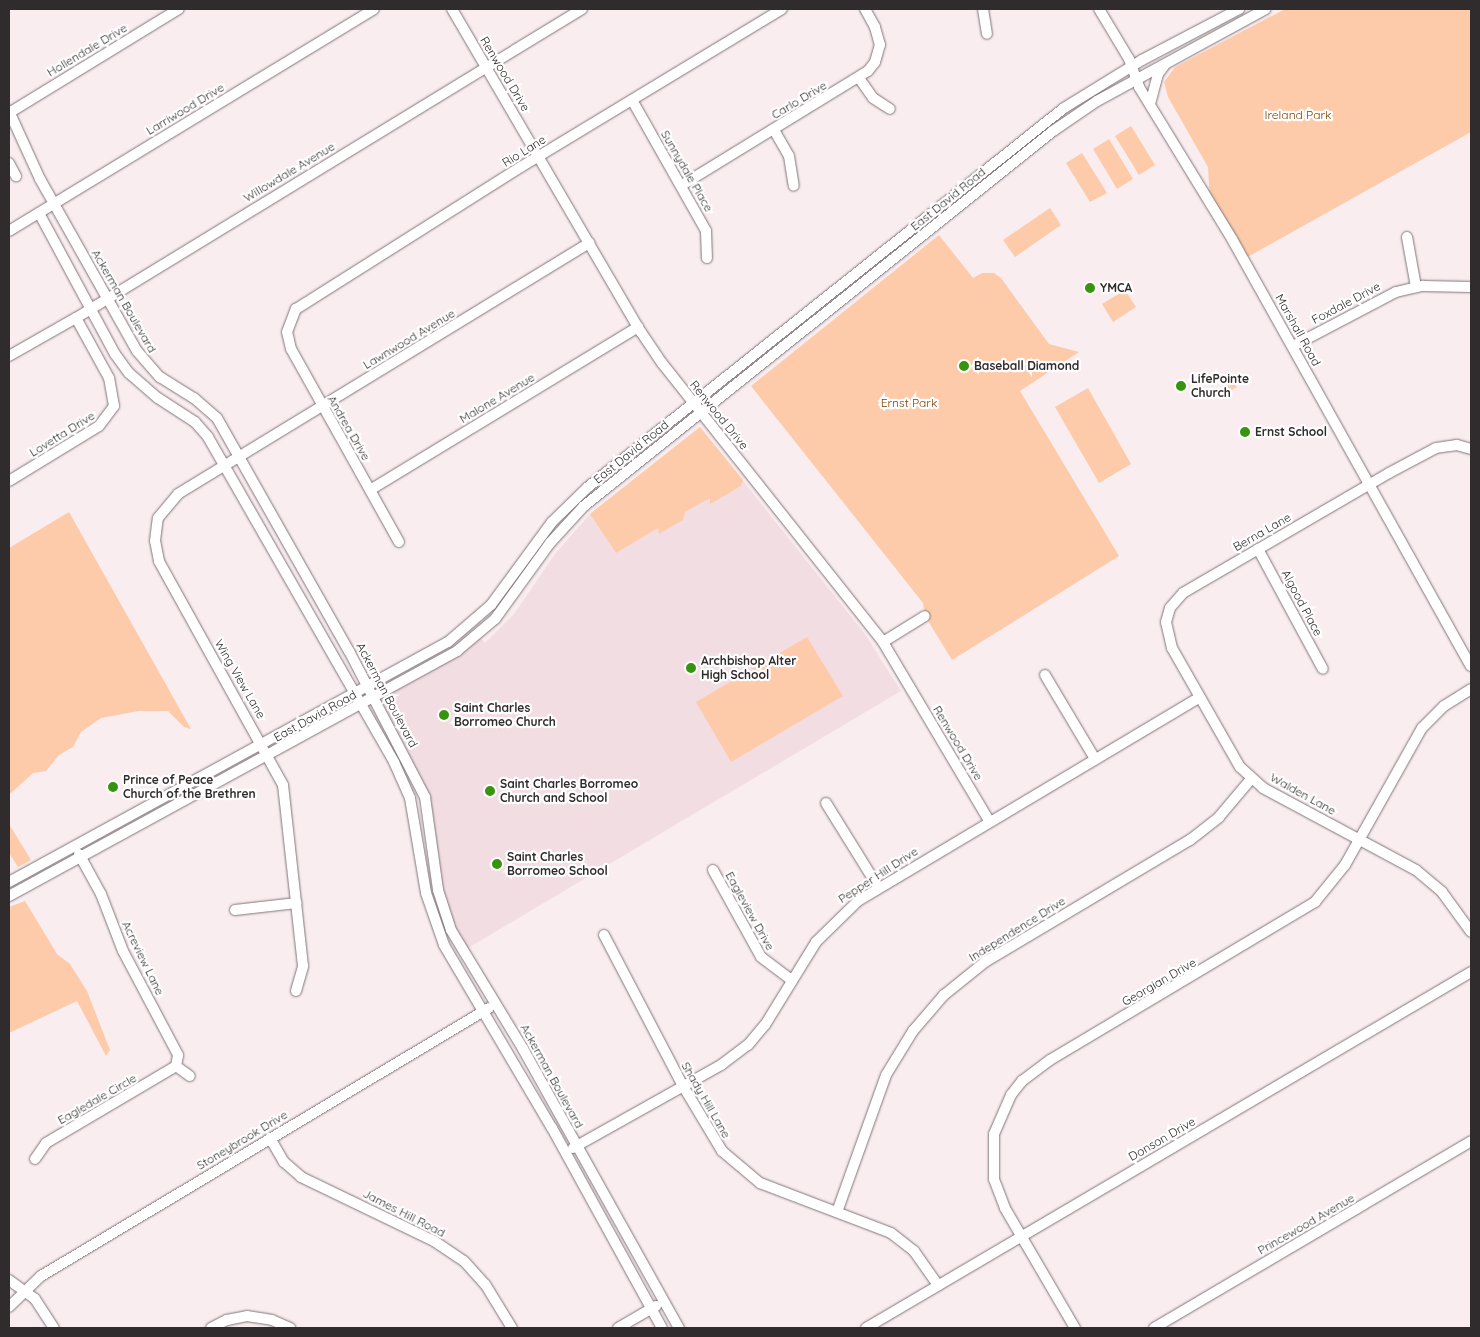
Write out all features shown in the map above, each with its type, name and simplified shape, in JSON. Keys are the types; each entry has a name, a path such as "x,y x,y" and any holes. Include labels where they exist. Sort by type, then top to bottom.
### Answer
{"street":[{"name":"Hollendale Drive","path":"9,112 179,9"},
{"name":"Larriwood Drive","path":"9,231 374,9"},
{"name":"Renwood Drive","path":"452,9 540,156 638,327 694,403 883,642 990,822"},
{"name":"Willowdale Avenue","path":"9,356 76,318 106,297 582,9"},
{"name":"Rio Lane","path":"288,324 302,304 632,100 766,13 782,9"},
{"name":"Carlo Drive","path":"682,185 859,78 875,62 880,45 876,27 865,9"},
{"path":"983,9 987,34"},
{"name":"Marshall Road","path":"1099,9 1132,67 1136,79 1150,104 1293,346 1471,666"},
{"name":"East David Road","path":"9,882 448,642 470,625 499,595 535,542 568,504 871,260 1064,108 1132,67 1239,9"},
{"name":"East David Road","path":"9,896 436,664 478,635 511,600 550,543 571,518 1054,131 1136,79 1266,9"},
{"path":"1150,104 1158,74 1168,62"},
{"path":"859,78 873,98 890,109"},
{"name":"Sunnydale Place","path":"632,100 682,185 706,231 707,258"},
{"name":"Ackerman Boulevard","path":"9,112 54,204 106,297 149,367 208,408 240,455 368,687 425,797 438,890 450,930 577,1146 679,1328"},
{"path":"774,130 789,156 794,186"},
{"path":"9,163 16,176"},
{"name":"Ackerman Boulevard","path":"39,213 129,373 158,398 195,422 224,465 353,694 362,705 410,798 416,844 434,921 463,980 565,1152 662,1328"},
{"path":"1407,237 1416,287"},
{"name":"Lawnwood Avenue","path":"240,455 590,244"},
{"path":"871,260 880,271"},
{"name":"Foxdale Drive","path":"1293,346 1382,297 1416,287 1471,287"},
{"name":"Lovetta Drive","path":"9,481 99,426 110,413 114,396 109,378 76,318"},
{"name":"Andrea Drive","path":"288,324 291,349 399,542"},
{"name":"Malone Avenue","path":"370,490 638,327"},
{"name":"Berna Lane","path":"1170,608 1183,593 1370,484 1436,448 1457,445 1471,448"},
{"name":"Wing View Lane","path":"240,455 169,502 156,529 156,552 263,744 286,797 303,966 296,990"},
{"name":"Algood Place","path":"1258,549 1323,669"},
{"name":"Walden Lane","path":"1170,608 1166,622 1169,642 1230,755 1251,779 1431,881 1454,904 1471,932"},
{"path":"883,642 925,616"},
{"path":"1045,675 1095,759"},
{"name":"Georgian Drive","path":"1075,1328 998,1190 992,1149 1003,1107 1022,1081 1050,1060 1301,913 1337,879 1422,728 1444,706 1471,689"},
{"name":"Pepper Hill Drive","path":"565,1152 721,1065 748,1045 765,1025 792,980 830,926 878,888 1199,698"},
{"name":"Independence Drive","path":"837,1212 886,1075 913,1031 944,996 985,962 1190,840 1219,817 1251,779"},
{"path":"826,803 878,888"},
{"name":"Acreview Lane","path":"77,845 81,858 101,894 123,951 178,1055 176,1066"},
{"path":"28,872 42,870 64,858 81,858"},
{"name":"Eagleview Drive","path":"713,870 761,957 792,980"},
{"path":"235,910 297,903"},
{"name":"Shady Hill Lane","path":"604,936 712,1138 734,1164 772,1189 878,1226 904,1241 924,1262 938,1285"},
{"name":"Donson Drive","path":"866,1328 1471,972"},
{"name":"Stoneybrook Drive","path":"9,1307 41,1276 495,1004"},
{"path":"176,1066 190,1076"},
{"name":"Eagledale Circle","path":"35,1159 46,1142 176,1066"},
{"name":"James Hill Road","path":"270,1138 284,1162 301,1176 434,1241 464,1261 486,1284 512,1328"},
{"name":"Princewood Avenue","path":"1154,1328 1471,1141"},
{"path":"9,1280 25,1290 54,1328"},
{"path":"618,1328 664,1301"},
{"path":"211,1328 227,1320 247,1316 272,1320 290,1328"}],"shaded area":[{"name":"Archbishop Alter High School","path":"700,427 865,634 901,691 463,951 451,930 427,807 374,698 478,635 485,643 514,614 555,554 590,514"}],"green space":[{"name":"Ireland Park","path":"1285,9 1471,9 1471,132 1244,259 1210,203 1208,167 1168,97 1164,82 1175,67"},
{"path":"1131,126 1155,165 1139,175 1115,136"},
{"path":"1109,139 1133,179 1117,189 1093,149"},
{"path":"1082,153 1107,193 1090,202 1066,163"},
{"path":"1050,208 1061,225 1015,257 1003,240"},
{"name":"Ernst Park","path":"939,235 973,278 982,273 994,273 1001,278 1049,344 1079,352 1020,391 1119,556 952,660 925,616 923,603 751,386"},
{"path":"1125,290 1136,307 1113,322 1102,304"},
{"path":"1226,372 1237,387 1228,392 1224,391 1222,383"},
{"path":"1088,388 1131,464 1099,483 1055,407"},
{"path":"700,427 743,480 741,486 710,504 710,498 685,512 683,520 659,534 658,528 616,553 590,514"},
{"path":"69,512 191,729 184,727 168,711 139,711 101,718 81,732 73,747 59,755 46,771 33,773 10,794 9,816 9,548"},
{"path":"807,637 843,696 731,762 696,702"},
{"path":"9,824 31,860 18,867 9,853"},
{"path":"25,901 57,954 70,964 87,991 110,1050 106,1056 77,1001 9,1033 9,907"}],"place":[{"name":"YMCA","path":"1090,288"},
{"name":"Baseball Diamond","path":"964,366"},
{"name":"LifePointe Church","path":"1181,386"},
{"name":"Ernst School","path":"1245,432"},
{"name":"Archbishop Alter High School","path":"691,668"},
{"name":"Saint Charles Borromeo Church","path":"444,715"},
{"name":"Prince of Peace Church of the Brethren","path":"113,787"},
{"name":"Saint Charles Borromeo Church and School","path":"490,791"},
{"name":"Saint Charles Borromeo School","path":"497,864"}]}
